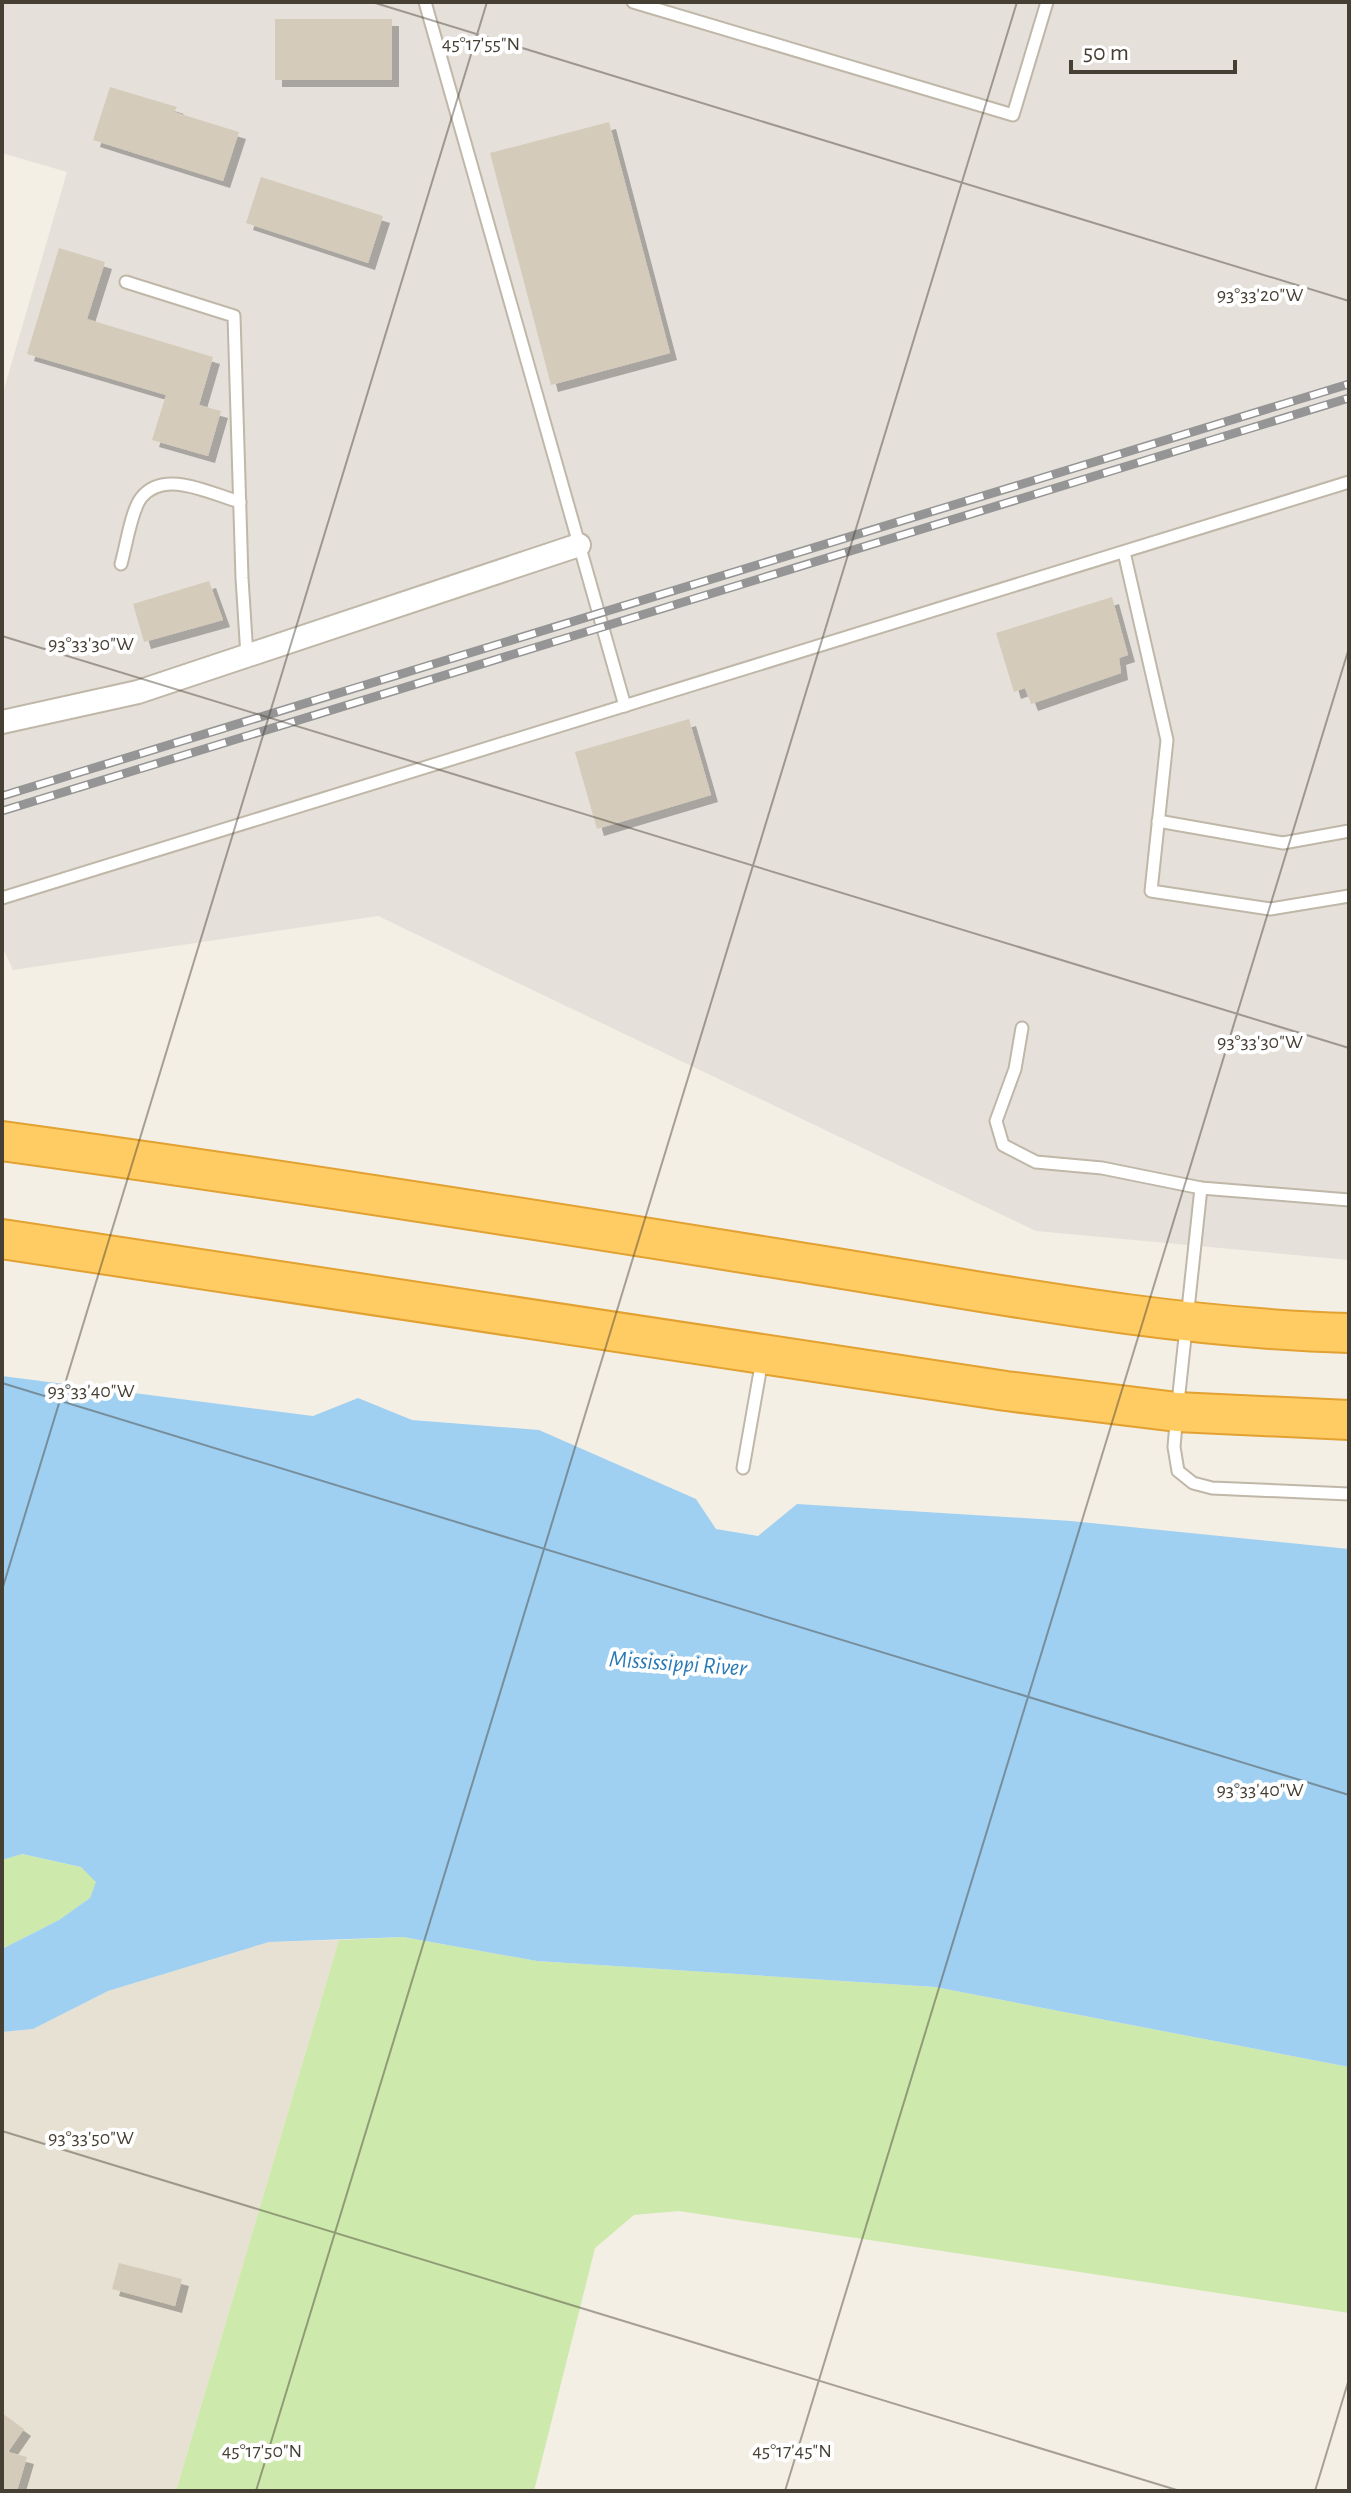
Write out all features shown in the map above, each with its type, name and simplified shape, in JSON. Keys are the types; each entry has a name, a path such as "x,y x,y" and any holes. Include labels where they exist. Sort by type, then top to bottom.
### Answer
{"highway":[{"path":"2,1141 531,1220 1053,1303 1185,1321 1349,1333"},
{"path":"2,1239 1006,1391 1177,1412 1349,1420"}],"street":[{"path":"2,722 138,692 579,545"}],"lane":[{"path":"425,2 625,706"},
{"path":"633,2 1013,115 1047,2"},
{"path":"126,282 234,316 240,502 254,655"},
{"path":"121,564 140,499 154,487 168,482 240,502"},
{"path":"2,898 1349,482"},
{"path":"1124,552 1167,740 1151,891 1270,909 1349,896"},
{"path":"1158,821 1283,843 1349,831"},
{"path":"1022,1028 1015,1069 996,1121 1003,1145 1036,1162 1102,1168 1201,1188 1349,1200"},
{"path":"1201,1188 1177,1412 1175,1460 1178,1471 1193,1483 1212,1488 1349,1494"},
{"path":"743,1468 763,1356"}],"shaded area":[{"path":"2,2 1349,2 1349,1260 1036,1231 378,916 13,970 2,946 2,396 67,172 2,153"},
{"path":"339,1940 176,2491 2,2491 2,2032 33,2029 108,1991 269,1942"}],"green space":[{"path":"21,1854 81,1867 97,1882 90,1898 59,1920 2,1949 2,1860"},
{"path":"403,1937 537,1961 935,1987 1349,2067 1349,2313 679,2211 634,2215 595,2248 534,2491 176,2491 339,1940"}],"water":[{"name":"Mississippi River","path":"2,1376 313,1416 358,1398 412,1420 539,1430 696,1499 716,1529 758,1536 797,1504 1071,1521 1349,1549 1349,2067 935,1987 537,1961 403,1937 269,1942 108,1991 33,2029 2,2032 2,1949 59,1920 90,1898 96,1882 81,1867 22,1854 2,1860"}],"building":[{"path":"275,19 392,19 392,80 275,80"},
{"path":"110,87 177,107 174,112 239,132 223,181 93,140"},
{"path":"609,122 670,353 551,385 490,153"},
{"path":"261,177 383,216 368,263 246,223"},
{"path":"59,248 105,262 87,319 213,357 199,405 221,411 208,456 152,440 166,395 27,354"},
{"path":"209,581 223,620 144,642 133,604"},
{"path":"1112,597 1128,655 1119,658 1121,673 1031,704 1025,688 1014,692 996,633"},
{"path":"689,719 711,795 597,829 575,752"},
{"path":"119,2263 182,2279 175,2306 112,2289"},
{"path":"2,2413 24,2429 8,2452 27,2457 17,2491 2,2491"}],"railway":[{"path":"2,796 1349,384"},
{"path":"2,811 1349,398"}]}
